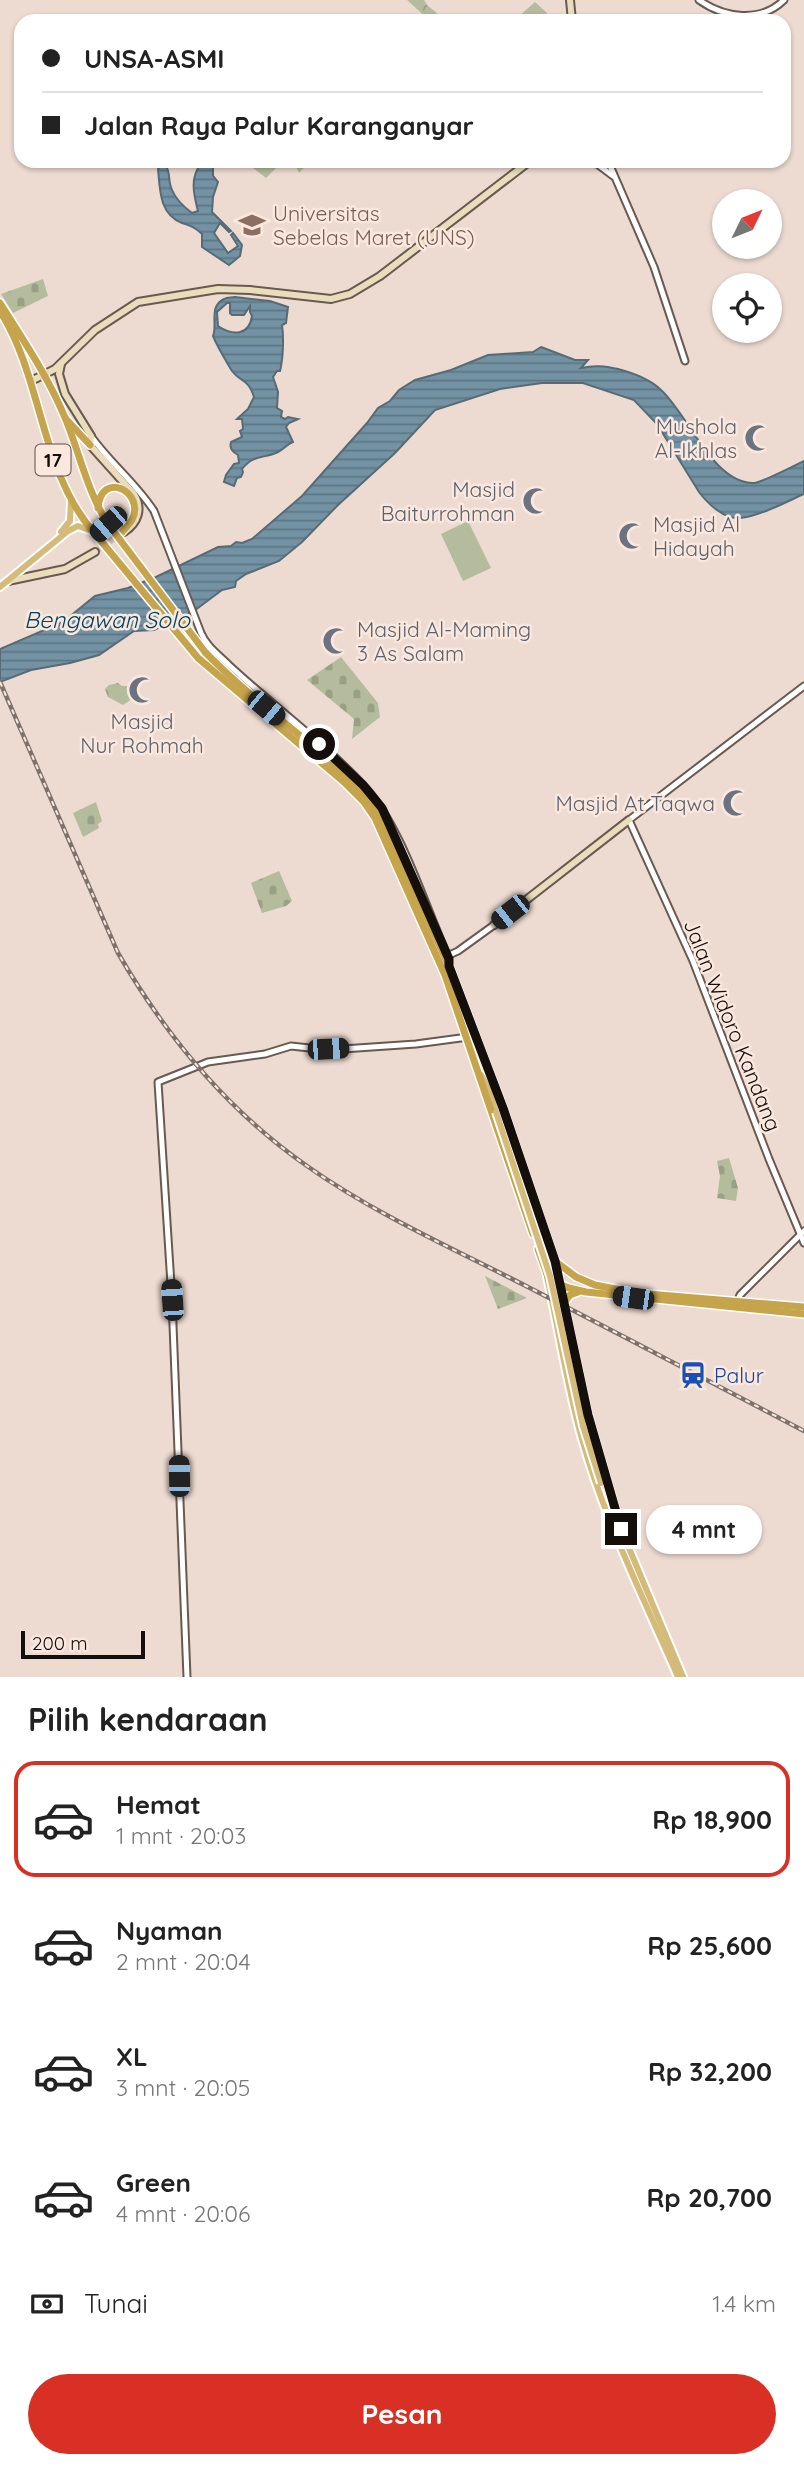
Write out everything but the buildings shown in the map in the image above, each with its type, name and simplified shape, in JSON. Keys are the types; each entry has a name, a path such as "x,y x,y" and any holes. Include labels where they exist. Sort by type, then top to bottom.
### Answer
{"highway":[{"name":"17","path":"0,303 47,374 98,508 201,655 239,681 351,777 391,832 446,957 490,1071 555,1261"},
{"name":"17","path":"0,311 16,339 31,381 49,449 71,499 94,533 233,690 292,736 360,797 370,810 394,857 445,975 546,1275"},
{"path":"56,398 65,394"},
{"path":"65,419 90,445"},
{"path":"98,508 102,494 109,488 120,488 129,494 134,512 131,521 121,533"},
{"path":"94,533 108,524"},
{"path":"538,1250 545,1251 549,1247"},
{"path":"542,1263 548,1258 576,1277 595,1285 636,1293 804,1307"},
{"path":"555,1261 560,1285"},
{"path":"546,1275 553,1283 586,1292 804,1314"},
{"path":"564,1303 572,1294 586,1292"}],"main road":[{"path":"31,381 61,364 98,327 142,301 218,289 331,299 350,294 380,276 521,168"},
{"path":"61,364 59,374 65,394 91,436 90,445 135,491 139,513 131,527 121,533"},
{"path":"1,584 50,543 70,520 71,499"},
{"path":"50,543 78,526 94,533"},
{"path":"1,584 65,569 94,552"},
{"path":"33,558 32,566 35,570 50,572"},
{"path":"494,925 629,820"},
{"name":"17","path":"490,1071 498,1111"},
{"name":"17","path":"480,1075 498,1111"},
{"path":"498,1111 550,1276 583,1426 617,1526"},
{"path":"546,1275 582,1439 680,1677"},
{"path":"560,1285 588,1415 617,1526"},
{"path":"561,1340 564,1336 572,1338"}],"street":[{"path":"699,0 716,11 742,14"},
{"path":"757,14 769,12 785,0"},
{"path":"602,168 615,178"},
{"path":"611,168 654,267 685,361"},
{"path":"91,436 104,456 154,511 201,633 209,647 239,681"},
{"path":"629,820 804,686"},
{"name":"Jalan Widoro Kandang","path":"629,820 693,961 804,1243"},
{"path":"446,957 494,925"},
{"path":"187,1677 172,1300 158,1082 208,1062 301,1046 328,1049 368,1047 468,1037"},
{"path":"738,1300 802,1233"}],"green space":[{"path":"407,0 424,0 438,14 422,14"},
{"path":"535,2 547,13 547,14 521,14"},
{"path":"253,168 276,168 266,178"},
{"path":"43,279 48,296 13,313 1,294"},
{"path":"468,521 491,568 463,581 441,534"},
{"path":"341,657 378,703 380,717 352,739 354,719 307,680"},
{"path":"118,683 129,686 132,699 123,705 108,697 105,689"},
{"path":"96,802 102,821 98,824 99,828 83,837 73,813"},
{"path":"279,871 292,901 286,906 262,913 251,883"},
{"path":"729,1158 738,1188 736,1201 717,1198 720,1176 717,1161"},
{"path":"485,1276 527,1298 498,1309"}],"water":[{"path":"198,168 213,168 213,176 218,182 212,212 231,231 220,223 214,233 228,253 238,246 231,235 233,233 242,245 240,256 229,265 202,247 200,232 169,214 162,200 158,169 168,169 174,194 192,213 198,211 194,193 195,174"},
{"path":"234,297 270,301 288,307 286,323 282,325 280,371 273,377 278,392 277,408 282,411 281,417 298,419 286,427 293,442 278,452 251,461 242,469 241,477 237,478 234,486 224,482 234,464 239,463 238,455 231,448 231,442 242,437 242,419 237,419 248,409 254,397 247,383 232,371 213,336 216,306 224,299","holes":["230,303 232,315 244,315 250,306 252,316 244,331 235,333 218,326 217,312"]},
{"name":"Bengawan Solo","path":"541,347 575,360 588,360 581,368 600,366 618,369 652,383 671,401 714,460 739,480 758,482 804,461 804,494 756,515 734,518 717,510 703,497 657,424 634,400 583,383 542,383 500,389 435,410 395,453 302,542 279,561 246,574 236,581 235,587 222,590 194,611 154,630 134,631 99,655 31,670 0,682 0,649 63,622 95,596 128,588 156,577 218,547 252,539 302,496 378,408 415,380 451,370 488,355 533,352"}],"tunnel":[{"path":"95,552 119,535"}],"railway":[{"path":"0,682 118,953 178,1042 225,1096 251,1121 307,1166 360,1200 804,1431"}],"place":[{"name":"Universitas Sebelas Maret (UNS)","path":"252,225"},
{"name":"Mushola Al-Ikhlas","path":"758,438"},
{"name":"Masjid Baiturrohman","path":"536,501"},
{"name":"Masjid Al Hidayah","path":"632,536"},
{"name":"Masjid Al-Maming 3 As Salam","path":"336,641"},
{"name":"Masjid Nur Rohmah","path":"142,690"},
{"name":"Masjid At Taqwa","path":"736,803"},
{"name":"Palur","path":"693,1375"}],"route":[{"path":"319,744 363,785 382,808 449,959 449,966 503,1108 555,1261 588,1415 621,1529"}]}
